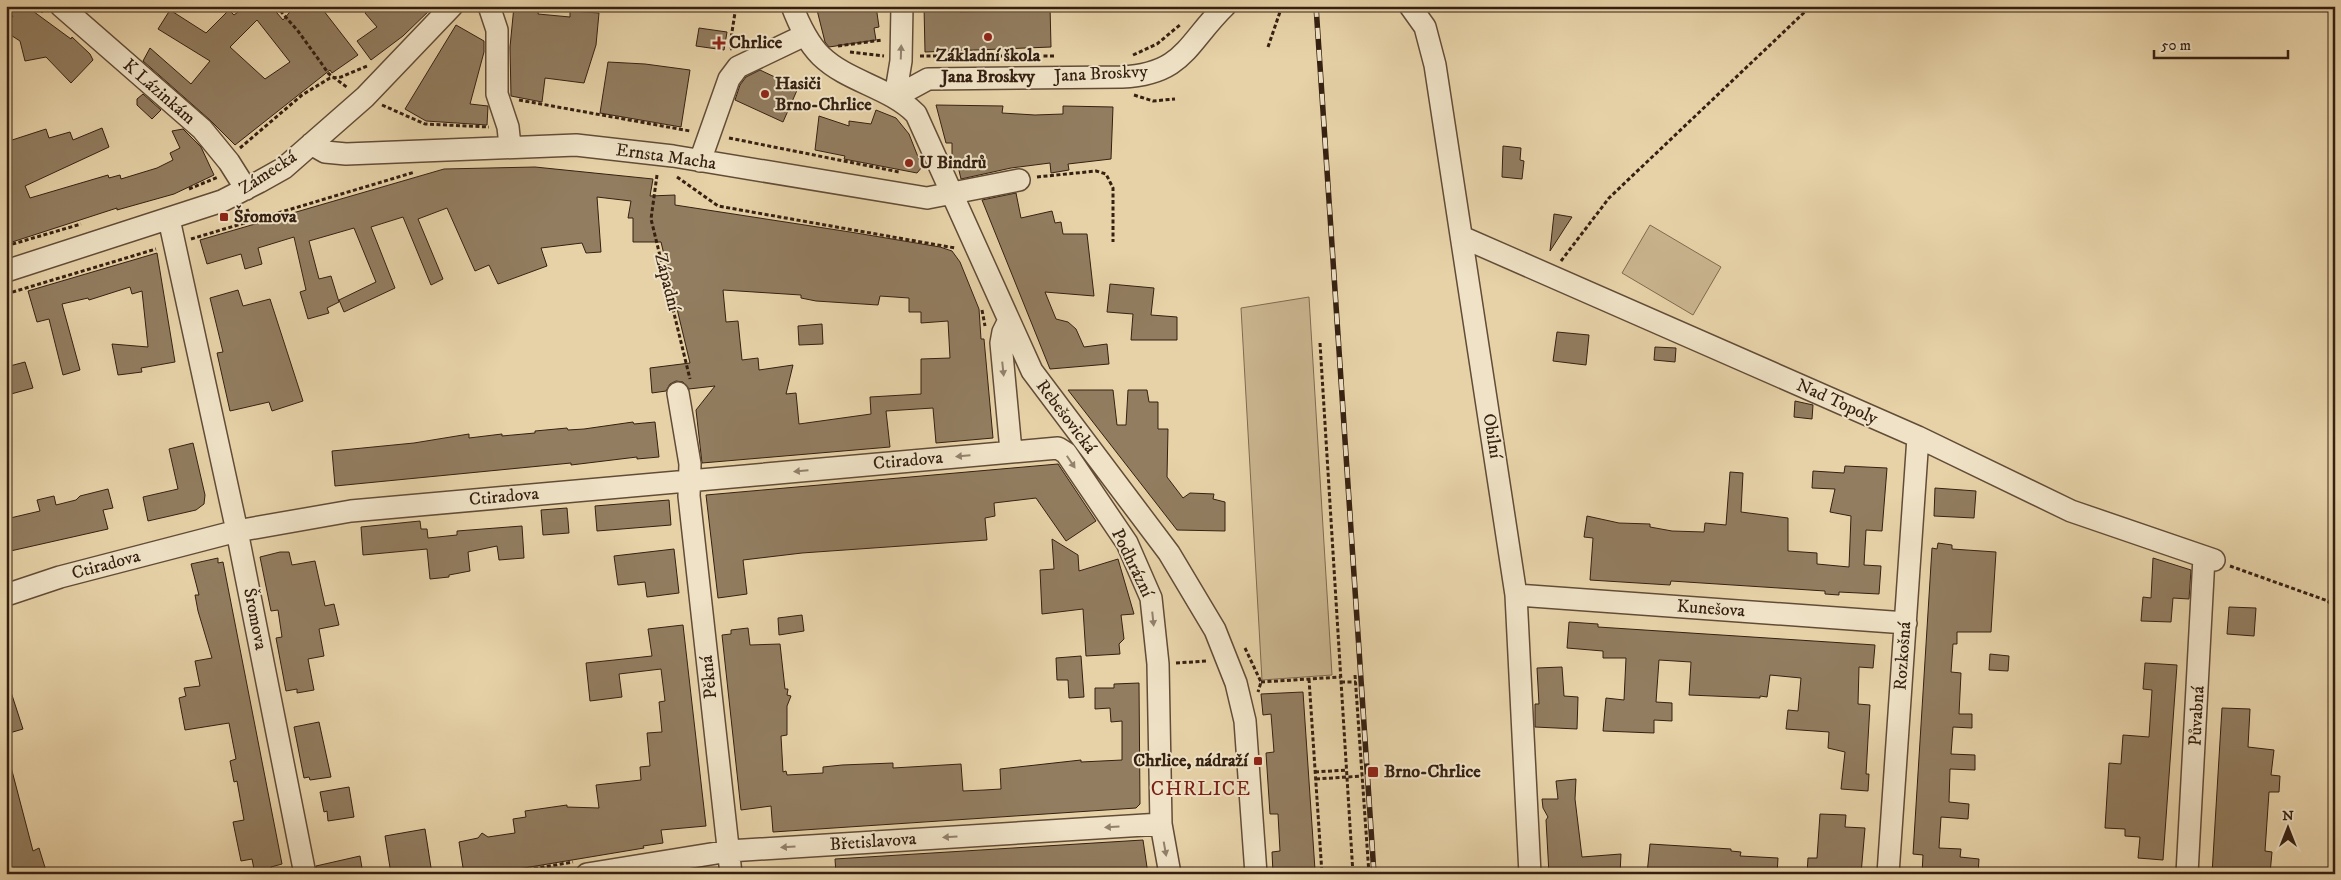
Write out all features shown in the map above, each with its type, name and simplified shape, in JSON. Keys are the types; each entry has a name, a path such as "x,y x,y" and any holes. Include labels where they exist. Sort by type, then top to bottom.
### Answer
{"street":[{"name":"Zámecká","path":"6,271 222,201 284,168 364,97 452,6"},
{"path":"489,6 497,30 497,94 509,137"},
{"name":"Rebešovická","path":"792,6 816,45 831,63 895,97 912,110 919,119 1019,347 1042,387 1163,545 1215,630 1236,683 1245,722 1256,874"},
{"path":"895,97 900,56 902,6"},
{"name":"Jana Broskvy","path":"895,97 928,79 1122,77 1150,74 1177,61 1225,6"},
{"name":"Obilní","path":"1410,6 1425,27 1435,65 1516,595 1530,874"},
{"name":"K Lázinkám","path":"68,8 202,129 230,163 246,189"},
{"path":"700,161 729,79 738,66 816,45"},
{"name":"Ernsta Macha","path":"311,144 325,152 346,154 509,137 700,161 904,196 927,198 1019,180"},
{"name":"Šromova","path":"170,219 237,531 305,874"},
{"name":"Nad Topoly","path":"1462,237 1918,437 2071,511 2210,559"},
{"path":"1008,322 1003,332 1001,344 1011,451"},
{"path":"684,387 690,464 689,481"},
{"name":"Rozkošná","path":"1888,874 1918,437"},
{"name":"Podhrázní","path":"1011,451 1055,448 1066,453 1127,544 1151,598 1158,664 1161,824 1170,874"},
{"name":"Ctiradova","path":"6,595 60,577 237,531 351,511 1011,451"},
{"name":"Pěkná","path":"689,481 731,874"},
{"name":"Půvabná","path":"2187,874 2210,559"},
{"name":"Kunešova","path":"1516,595 1906,623"},
{"name":"Břetislavova","path":"583,867 728,851 1161,824"}],"path":[{"path":"276,6 292,23 330,74 364,97 425,124 509,137"},
{"path":"736,6 730,45 738,66"},
{"path":"1268,47 1282,6"},
{"path":"1550,276 1609,198 1811,6"},
{"path":"1127,56 1140,53 1156,44 1185,19"},
{"path":"816,45 838,46 877,41"},
{"path":"816,45 840,52"},
{"path":"847,52 900,56 1061,56"},
{"path":"188,190 230,163 240,148 302,94 335,78 376,62"},
{"path":"513,99 708,134 909,174"},
{"path":"6,294 421,170"},
{"path":"1019,180 1096,171 1106,174 1112,182 1113,242"},
{"path":"647,174 664,176"},
{"name":"Západní","path":"657,175 651,218 684,387"},
{"path":"671,176 678,177 718,206 936,243 958,249 955,241"},
{"path":"6,246 89,222"},
{"path":"982,310 986,329"},
{"path":"1320,343 1353,874"},
{"path":"2210,559 2328,601 2335,609"},
{"path":"1170,663 1203,661"},
{"path":"1355,675 1369,874"},
{"path":"1261,682 1341,677"},
{"path":"1309,679 1322,874"},
{"path":"1341,682 1356,682"},
{"path":"1315,772 1347,770"},
{"path":"1316,779 1362,776"},
{"path":"502,874 583,867"}],"shaded area":[{"path":"1650,225 1721,267 1693,315 1622,273"},
{"path":"1309,297 1332,675 1262,680 1241,308"}],"building":[{"path":"6,6 26,6 71,39 72,37 90,54 93,60 71,83 46,57 25,61 20,41 6,32 6,26 13,16 6,12"},
{"path":"246,6 271,6 283,20 295,6 320,6 358,55 332,73 330,70 235,145 210,120 143,61 150,48 191,84 210,61 158,29 170,10 206,33 229,10 234,15","holes":["257,20 290,62 265,79 230,47"]},
{"path":"372,6 434,6 403,36 371,60 357,41 377,27 365,13"},
{"path":"514,6 539,6 538,14 570,17 570,11 599,13 596,45 584,83 545,78 542,102 511,96 510,47"},
{"path":"816,6 876,6 879,27 874,28 876,40 829,47 825,42"},
{"name":"Základní škola Jana Broskvy","path":"924,6 960,6 960,12 1002,11 1002,6 1050,6 1051,47 925,52"},
{"path":"456,25 484,41 484,52 470,104 488,106 487,125 426,121 405,109"},
{"path":"699,28 727,32 724,50 696,46"},
{"path":"608,62 645,64 690,70 681,127 600,113"},
{"name":"Hasiči Brno-Chrlice","path":"760,70 798,88 783,122 735,100 740,85 746,77"},
{"path":"143,94 161,110 152,119 137,105 137,99"},
{"path":"936,105 1003,106 1002,113 1035,115 1063,114 1063,106 1113,107 1111,159 1068,164 1069,170 1051,173 1050,163 1011,168 961,179 957,162 955,163 952,154 952,143 946,143"},
{"path":"876,110 896,118 909,134 922,167 917,173 844,159 845,156 815,150 819,116 849,126 849,121 871,124"},
{"path":"102,128 109,147 25,186 30,198 108,175 109,178 120,175 121,179 157,168 173,160 170,153 180,148 172,131 183,129 201,147 214,175 174,194 117,210 117,208 6,244 6,142 46,129 49,138 70,132 73,140"},
{"path":"1503,146 1521,148 1520,160 1524,161 1522,179 1502,177"},
{"path":"535,167 653,179 650,196 675,195 675,205 850,232 940,247 952,251 960,262 979,309 981,339 984,339 993,438 936,443 933,408 886,411 890,447 702,463 696,410 715,386 689,389 683,382 676,381 670,384 666,391 652,393 650,368 690,363 661,242 633,242 633,218 628,218 631,201 597,197 601,252 586,253 582,243 541,248 547,266 498,284 489,265 475,271 447,208 418,219 443,279 431,285 403,217 371,227 395,288 344,312 339,300 376,282 354,228 309,241 319,279 331,276 339,302 327,308 329,313 308,319 300,292 306,290 294,237 258,248 262,264 245,269 241,254 207,264 200,240 444,169","holes":["723,290 801,295 801,298 816,301 878,305 880,296 909,298 909,312 921,312 921,323 948,321 950,358 921,359 921,394 870,397 871,414 799,424 796,393 786,394 793,365 759,370 758,358 742,360 738,321 726,322"]},
{"path":"1016,193 1021,218 1052,211 1055,223 1061,222 1063,234 1087,234 1094,296 1045,292 1056,319 1068,322 1076,329 1084,347 1107,344 1109,364 1050,369 982,200"},
{"path":"1554,214 1572,217 1550,251"},
{"path":"157,253 175,362 141,368 142,372 118,375 112,344 148,347 142,291 132,294 130,287 89,300 88,298 62,304 80,370 63,375 49,319 37,322 28,291"},
{"path":"1110,284 1154,288 1151,315 1177,317 1177,340 1131,340 1133,314 1107,312"},
{"path":"238,290 243,306 270,299 303,401 272,411 269,402 230,411 217,353 223,352 210,298"},
{"path":"822,324 823,344 799,345 798,326"},
{"path":"1557,332 1589,335 1586,365 1553,361"},
{"path":"1655,347 1676,348 1675,362 1654,360"},
{"path":"25,362 33,388 11,394 6,367"},
{"path":"1068,390 1113,390 1117,425 1126,425 1128,390 1147,390 1149,402 1158,402 1158,429 1168,429 1167,477 1183,498 1190,493 1214,494 1213,499 1225,502 1225,531 1177,530"},
{"path":"1795,401 1813,405 1812,419 1794,417"},
{"path":"633,422 634,424 655,422 659,457 637,459 637,457 571,465 571,463 335,486 332,451 414,443 469,434 469,438 502,434 502,436 567,428 568,430 584,429"},
{"path":"193,443 205,495 204,504 196,510 148,521 143,497 178,489 169,449"},
{"path":"1058,464 1096,521 1066,541 1036,498 994,503 995,516 985,518 987,540 802,553 743,560 747,594 718,598 706,495"},
{"path":"1845,466 1887,468 1882,531 1866,530 1864,565 1881,566 1879,594 1839,592 1839,595 1825,594 1825,591 1671,581 1670,585 1590,580 1593,538 1584,537 1587,516 1619,523 1650,524 1650,527 1672,531 1704,532 1705,523 1726,525 1730,472 1743,473 1741,512 1788,518 1788,551 1817,553 1817,564 1849,567 1851,516 1830,512 1835,489 1812,488 1813,471 1844,473"},
{"path":"1935,488 1976,491 1974,518 1934,516"},
{"path":"108,489 113,508 103,510 108,529 6,552 6,519 40,511 37,500 54,496 56,505 76,500 80,496"},
{"path":"669,500 671,525 597,531 595,506"},
{"path":"567,508 569,533 543,535 541,510"},
{"path":"420,521 421,529 427,529 428,538 457,535 457,531 522,526 524,558 499,560 497,546 468,552 470,571 449,575 449,577 430,579 427,549 363,555 361,527"},
{"path":"1052,539 1078,555 1079,571 1118,559 1134,614 1121,615 1124,639 1119,644 1120,654 1086,656 1083,609 1042,614 1040,570 1054,569"},
{"path":"1938,543 1952,545 1952,549 1996,552 1991,632 1957,632 1957,644 1953,644 1951,672 1961,673 1959,714 1972,714 1972,728 1953,727 1951,754 1975,755 1975,770 1950,769 1949,802 1969,804 1968,819 1941,817 1939,848 1961,849 1960,857 1979,859 1978,874 1922,874 1923,855 1913,854 1932,548 1937,549"},
{"path":"674,549 679,593 647,597 645,582 618,585 614,556"},
{"path":"280,552 289,552 292,565 315,561 325,606 334,604 339,625 319,629 324,656 308,659 314,690 297,693 297,689 286,691 276,638 282,637 278,610 271,611 260,557"},
{"path":"218,558 218,563 223,562 282,864 271,867 272,874 255,874 252,859 241,861 233,822 244,820 237,781 234,782 230,761 236,759 229,723 185,730 179,698 186,696 184,688 200,686 195,661 212,658 198,611 195,595 199,595 191,564"},
{"path":"2153,558 2191,570 2189,599 2173,598 2171,622 2141,621 2143,597 2151,598"},
{"path":"2229,607 2256,608 2254,636 2227,634"},
{"path":"802,615 804,631 779,635 778,618"},
{"path":"1569,622 1598,624 1598,627 1875,645 1873,668 1859,667 1858,704 1870,705 1866,774 1869,774 1868,791 1841,789 1845,752 1828,748 1829,732 1786,729 1788,710 1798,711 1801,678 1770,675 1767,697 1689,695 1691,662 1659,660 1656,702 1672,703 1672,721 1654,720 1654,733 1603,731 1606,698 1624,700 1626,658 1603,658 1603,651 1567,648"},
{"path":"683,625 706,826 661,830 663,843 643,846 644,848 488,874 464,874 459,842 478,838 482,833 488,837 515,833 513,819 526,817 525,811 567,805 567,807 599,808 596,785 641,780 640,767 650,766 647,733 662,732 659,702 665,701 661,669 619,674 622,697 590,701 586,663 652,656 648,629"},
{"path":"748,628 750,645 780,644 785,689 788,689 787,695 791,696 787,706 787,735 781,736 783,772 786,771 787,775 823,773 823,767 842,765 893,763 893,768 961,764 963,791 1001,789 1000,769 1081,760 1081,762 1122,760 1122,721 1111,722 1110,708 1095,709 1095,688 1114,688 1114,684 1139,683 1140,804 1136,808 773,832 771,806 741,810 722,635 731,634 731,630"},
{"path":"1990,654 2009,656 2008,671 1989,670"},
{"path":"1081,656 1084,697 1069,698 1068,680 1057,680 1056,658"},
{"path":"2145,663 2177,665 2163,860 2138,858 2140,837 2125,836 2125,829 2105,828 2109,763 2121,764 2123,735 2149,737 2152,690 2143,689"},
{"path":"1562,667 1564,696 1578,697 1577,729 1535,727 1535,704 1539,704 1537,668"},
{"path":"6,686 9,686 23,729 6,734"},
{"path":"1303,692 1315,870 1273,873 1272,852 1280,851 1278,814 1270,814 1266,753 1274,752 1271,714 1263,715 1261,694"},
{"path":"2222,708 2250,709 2248,747 2274,750 2271,775 2280,776 2279,792 2269,792 2265,851 2272,852 2270,874 2212,874"},
{"path":"319,722 331,777 310,780 309,777 304,778 294,727"},
{"path":"11,767 33,851 39,848 47,874 6,874 6,768"},
{"path":"1576,779 1575,799 1582,857 1621,854 1620,874 1549,874 1546,820 1548,817 1543,808 1542,799 1558,799 1556,781"},
{"path":"349,787 354,817 328,821 327,811 324,812 320,792"},
{"path":"1820,814 1846,815 1845,827 1865,828 1861,874 1807,874 1808,858 1817,858"},
{"path":"425,829 432,874 391,874 385,836"},
{"path":"1143,840 1148,874 836,874 835,859"},
{"path":"1650,844 1731,849 1731,851 1741,852 1740,856 1778,858 1777,874 1647,874"},
{"path":"360,856 363,874 317,874 316,866"}],"railway":[{"path":"1316,6 1374,874"}],"place":[{"name":"Základní škola Jana Broskvy","path":"988,37"},
{"name":"Chrlice","path":"719,43"},
{"name":"Hasiči Brno-Chrlice","path":"765,94"},
{"name":"U Bindrů","path":"909,163"},
{"name":"Šromova","path":"224,217"},
{"name":"Chrlice, nádraží","path":"1258,761"},
{"name":"Brno-Chrlice","path":"1373,772"}],"district":[{"name":"CHRLICE","path":"1201,789"}]}
